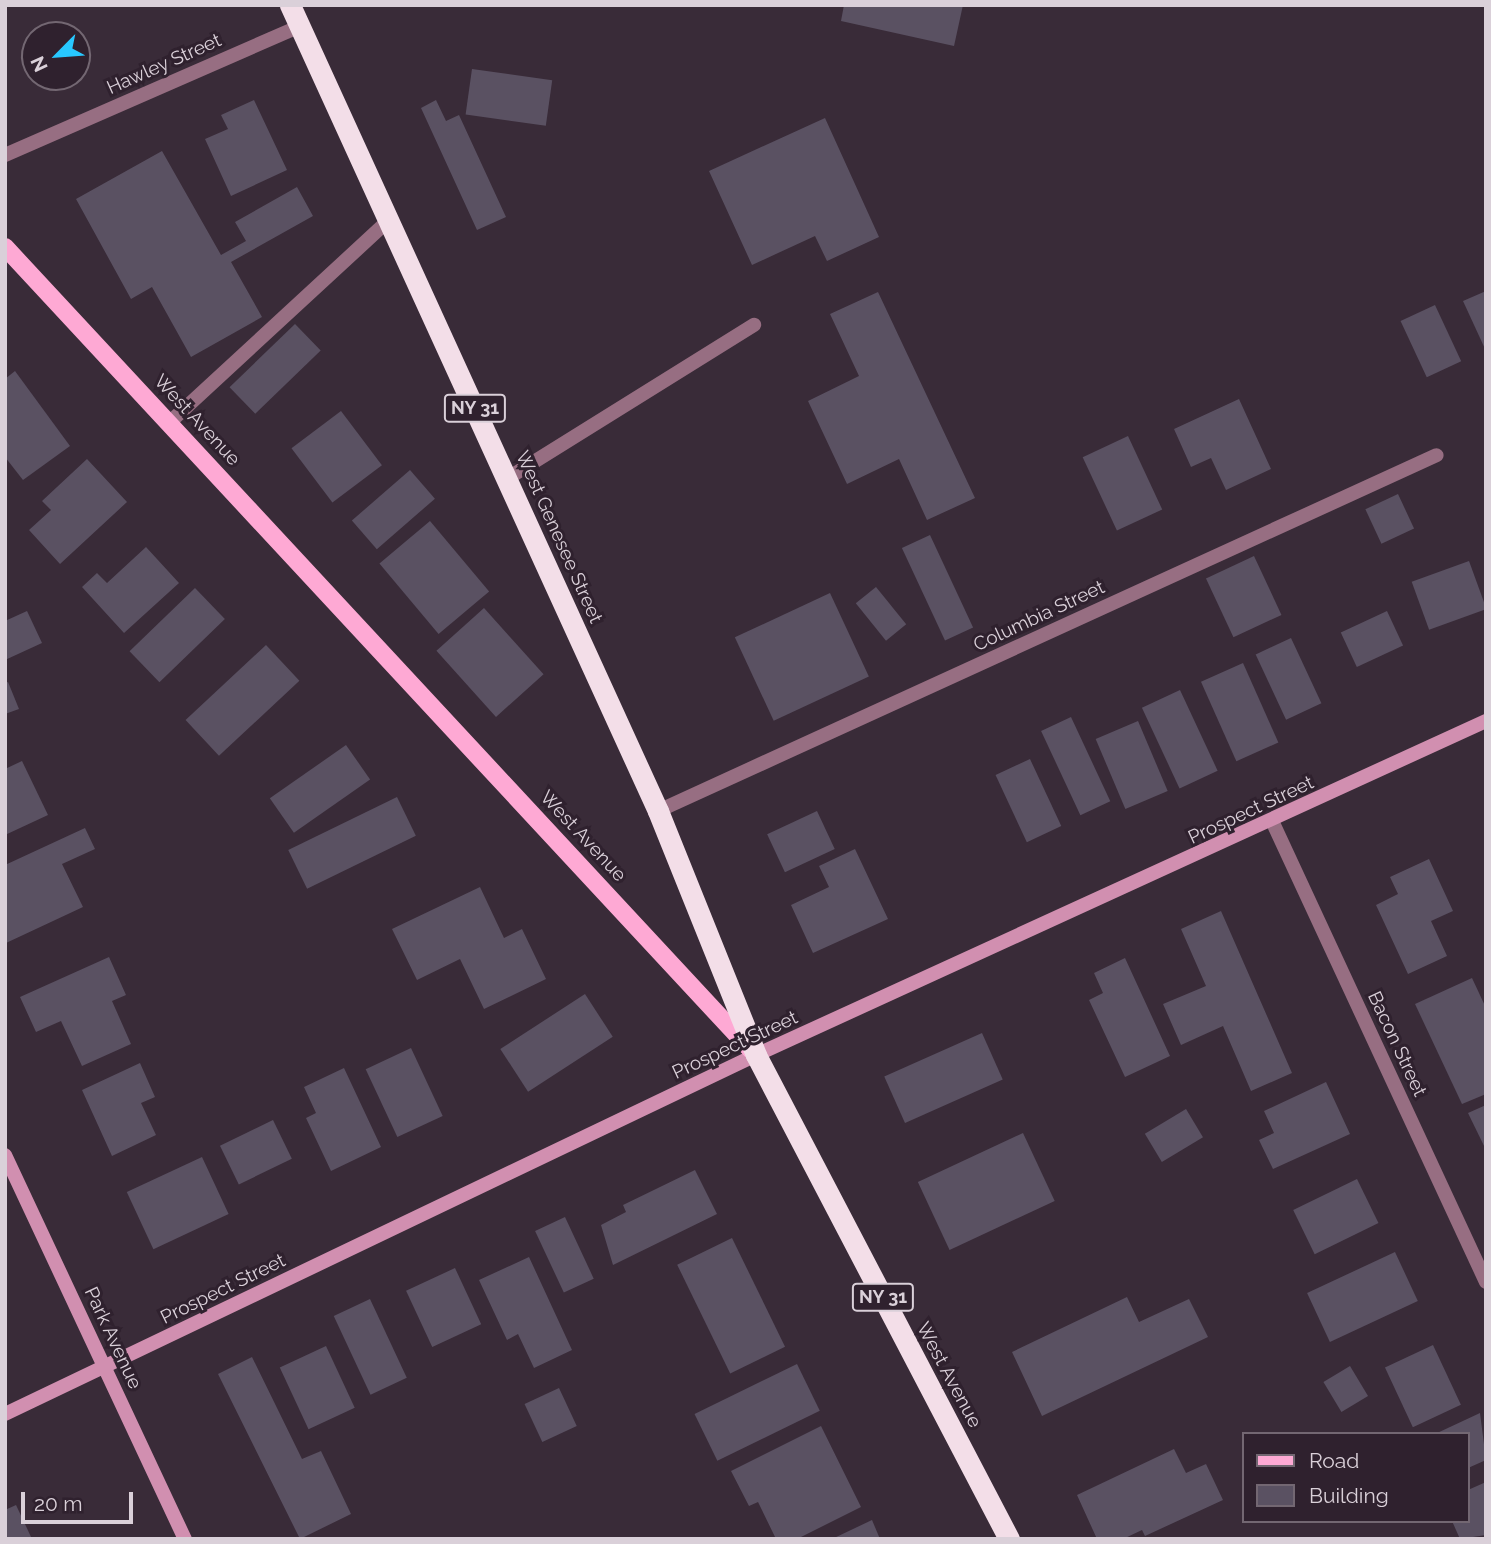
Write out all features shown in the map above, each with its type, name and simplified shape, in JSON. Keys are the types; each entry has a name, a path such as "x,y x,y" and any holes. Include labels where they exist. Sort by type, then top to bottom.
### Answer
{"highway":[{"name":"West Genesee Street","path":"290,5 658,811 756,1055"},
{"name":"West Avenue","path":"756,1055 1009,1539"}],"main road":[{"name":"West Avenue","path":"5,247 756,1055"}],"street":[{"name":"Hawley Street","path":"5,155 300,26"},
{"path":"169,423 389,220"},
{"path":"508,478 754,325"},
{"name":"Columbia Street","path":"658,811 1437,456"},
{"name":"Prospect Street","path":"5,1414 756,1055 1273,822 1486,721"},
{"name":"Bacon Street","path":"1273,822 1486,1282"},
{"name":"Park Avenue","path":"5,1155 184,1539"}],"building":[{"path":"844,5 963,5 954,46 841,21"},
{"path":"472,69 552,80 546,126 466,115"},
{"path":"254,100 287,170 231,196 205,139 228,129 221,115"},
{"path":"436,100 446,121 459,115 506,217 477,230 421,108"},
{"path":"825,118 879,237 827,261 815,236 752,265 709,171"},
{"path":"162,151 221,255 246,241 235,222 297,187 313,216 231,262 262,317 191,357 152,287 131,299 76,199"},
{"path":"1486,291 1486,351 1463,301"},
{"path":"878,292 975,498 927,520 899,459 847,484 808,401 859,376 830,314"},
{"path":"1435,305 1461,361 1427,377 1401,321"},
{"path":"295,324 321,351 255,414 230,387"},
{"path":"15,371 70,446 23,480 5,457 5,379"},
{"path":"1239,399 1271,469 1226,490 1211,458 1191,467 1174,429"},
{"path":"341,411 382,465 332,503 291,448"},
{"path":"1128,436 1162,509 1117,531 1083,457"},
{"path":"87,459 127,502 60,564 29,530 51,510 42,501"},
{"path":"410,470 435,499 377,549 352,521"},
{"path":"1398,494 1414,528 1381,544 1365,509"},
{"path":"430,521 489,591 439,634 379,563"},
{"path":"930,535 973,627 945,641 902,548"},
{"path":"146,547 179,583 124,633 82,587 97,573 107,583"},
{"path":"1254,556 1281,615 1233,637 1206,578"},
{"path":"1469,561 1486,609 1429,630 1412,582"},
{"path":"876,587 906,624 886,641 856,603"},
{"path":"195,588 225,619 159,682 130,651"},
{"path":"830,593 869,676 774,721 735,637"},
{"path":"484,608 544,674 496,717 436,651"},
{"path":"27,611 42,643 5,660 5,621"},
{"path":"1387,611 1403,645 1357,667 1341,633"},
{"path":"1291,638 1321,703 1286,720 1256,654"},
{"path":"266,645 299,681 219,756 186,720"},
{"path":"1243,663 1278,742 1236,761 1201,682"},
{"path":"8,682 19,709 5,714 5,683"},
{"path":"1180,690 1218,771 1180,788 1142,708"},
{"path":"1071,717 1110,801 1080,815 1041,731"},
{"path":"1138,721 1168,791 1125,809 1096,739"},
{"path":"346,745 370,779 294,833 270,798"},
{"path":"1030,759 1061,826 1027,842 996,775"},
{"path":"22,761 48,815 5,835 5,769"},
{"path":"397,797 416,836 307,889 288,850"},
{"path":"817,811 835,849 785,872 767,834"},
{"path":"85,828 95,849 62,864 83,907 6,943 5,865"},
{"path":"855,849 888,919 813,953 791,905 829,887 819,866"},
{"path":"1429,859 1453,911 1431,921 1447,956 1408,974 1376,905 1398,894 1390,877"},
{"path":"480,887 504,938 522,929 546,979 484,1009 460,959 417,980 392,929"},
{"path":"1221,911 1292,1073 1251,1091 1223,1026 1181,1045 1163,1004 1206,986 1181,929"},
{"path":"109,957 126,995 112,1001 131,1044 82,1066 61,1021 36,1032 20,997"},
{"path":"1125,958 1170,1056 1125,1077 1089,1000 1103,993 1094,973"},
{"path":"1472,978 1486,1008 1486,1094 1462,1104 1415,1004"},
{"path":"585,994 613,1037 528,1092 500,1049"},
{"path":"982,1033 1003,1080 905,1123 884,1077"},
{"path":"411,1048 443,1116 397,1137 366,1069"},
{"path":"140,1063 155,1097 141,1103 156,1135 112,1156 82,1090"},
{"path":"344,1068 381,1147 331,1171 306,1118 316,1113 304,1087"},
{"path":"1326,1082 1350,1134 1273,1169 1259,1140 1274,1133 1264,1111"},
{"path":"1486,1105 1486,1150 1468,1113"},
{"path":"1186,1109 1203,1137 1162,1162 1145,1134"},
{"path":"273,1120 292,1159 239,1185 220,1146"},
{"path":"1023,1133 1055,1201 950,1250 918,1182"},
{"path":"202,1157 229,1214 153,1249 127,1192"},
{"path":"695,1170 717,1214 613,1265 601,1225 626,1212 623,1205"},
{"path":"1357,1179 1378,1223 1315,1254 1293,1210"},
{"path":"565,1217 594,1279 564,1293 535,1231"},
{"path":"732,1238 785,1347 730,1373 677,1265"},
{"path":"1395,1252 1418,1301 1330,1342 1307,1293"},
{"path":"529,1257 572,1350 534,1368 518,1334 507,1340 479,1280"},
{"path":"455,1268 481,1324 432,1347 406,1291"},
{"path":"1127,1297 1139,1322 1189,1299 1208,1337 1042,1416 1012,1352"},
{"path":"370,1299 407,1378 371,1395 334,1316"},
{"path":"1433,1345 1461,1405 1413,1427 1385,1367"},
{"path":"326,1346 355,1408 309,1429 280,1368"},
{"path":"252,1357 302,1459 321,1451 351,1514 300,1539 218,1374"},
{"path":"797,1364 820,1411 717,1461 695,1414"},
{"path":"1350,1366 1368,1396 1341,1412 1323,1382"},
{"path":"559,1388 577,1426 542,1442 525,1404"},
{"path":"1480,1413 1486,1460 1470,1467 1470,1432 1439,1432"},
{"path":"821,1426 861,1507 797,1539 776,1539 758,1502 749,1506 731,1471"},
{"path":"1174,1449 1186,1473 1206,1464 1223,1500 1145,1536 1142,1530 1123,1539 1097,1539 1077,1495"},
{"path":"1486,1482 1486,1535 1460,1539 1453,1523 1470,1523 1470,1489"},
{"path":"16,1505 32,1539 5,1539 5,1510"},
{"path":"872,1520 880,1539 832,1539"}]}
